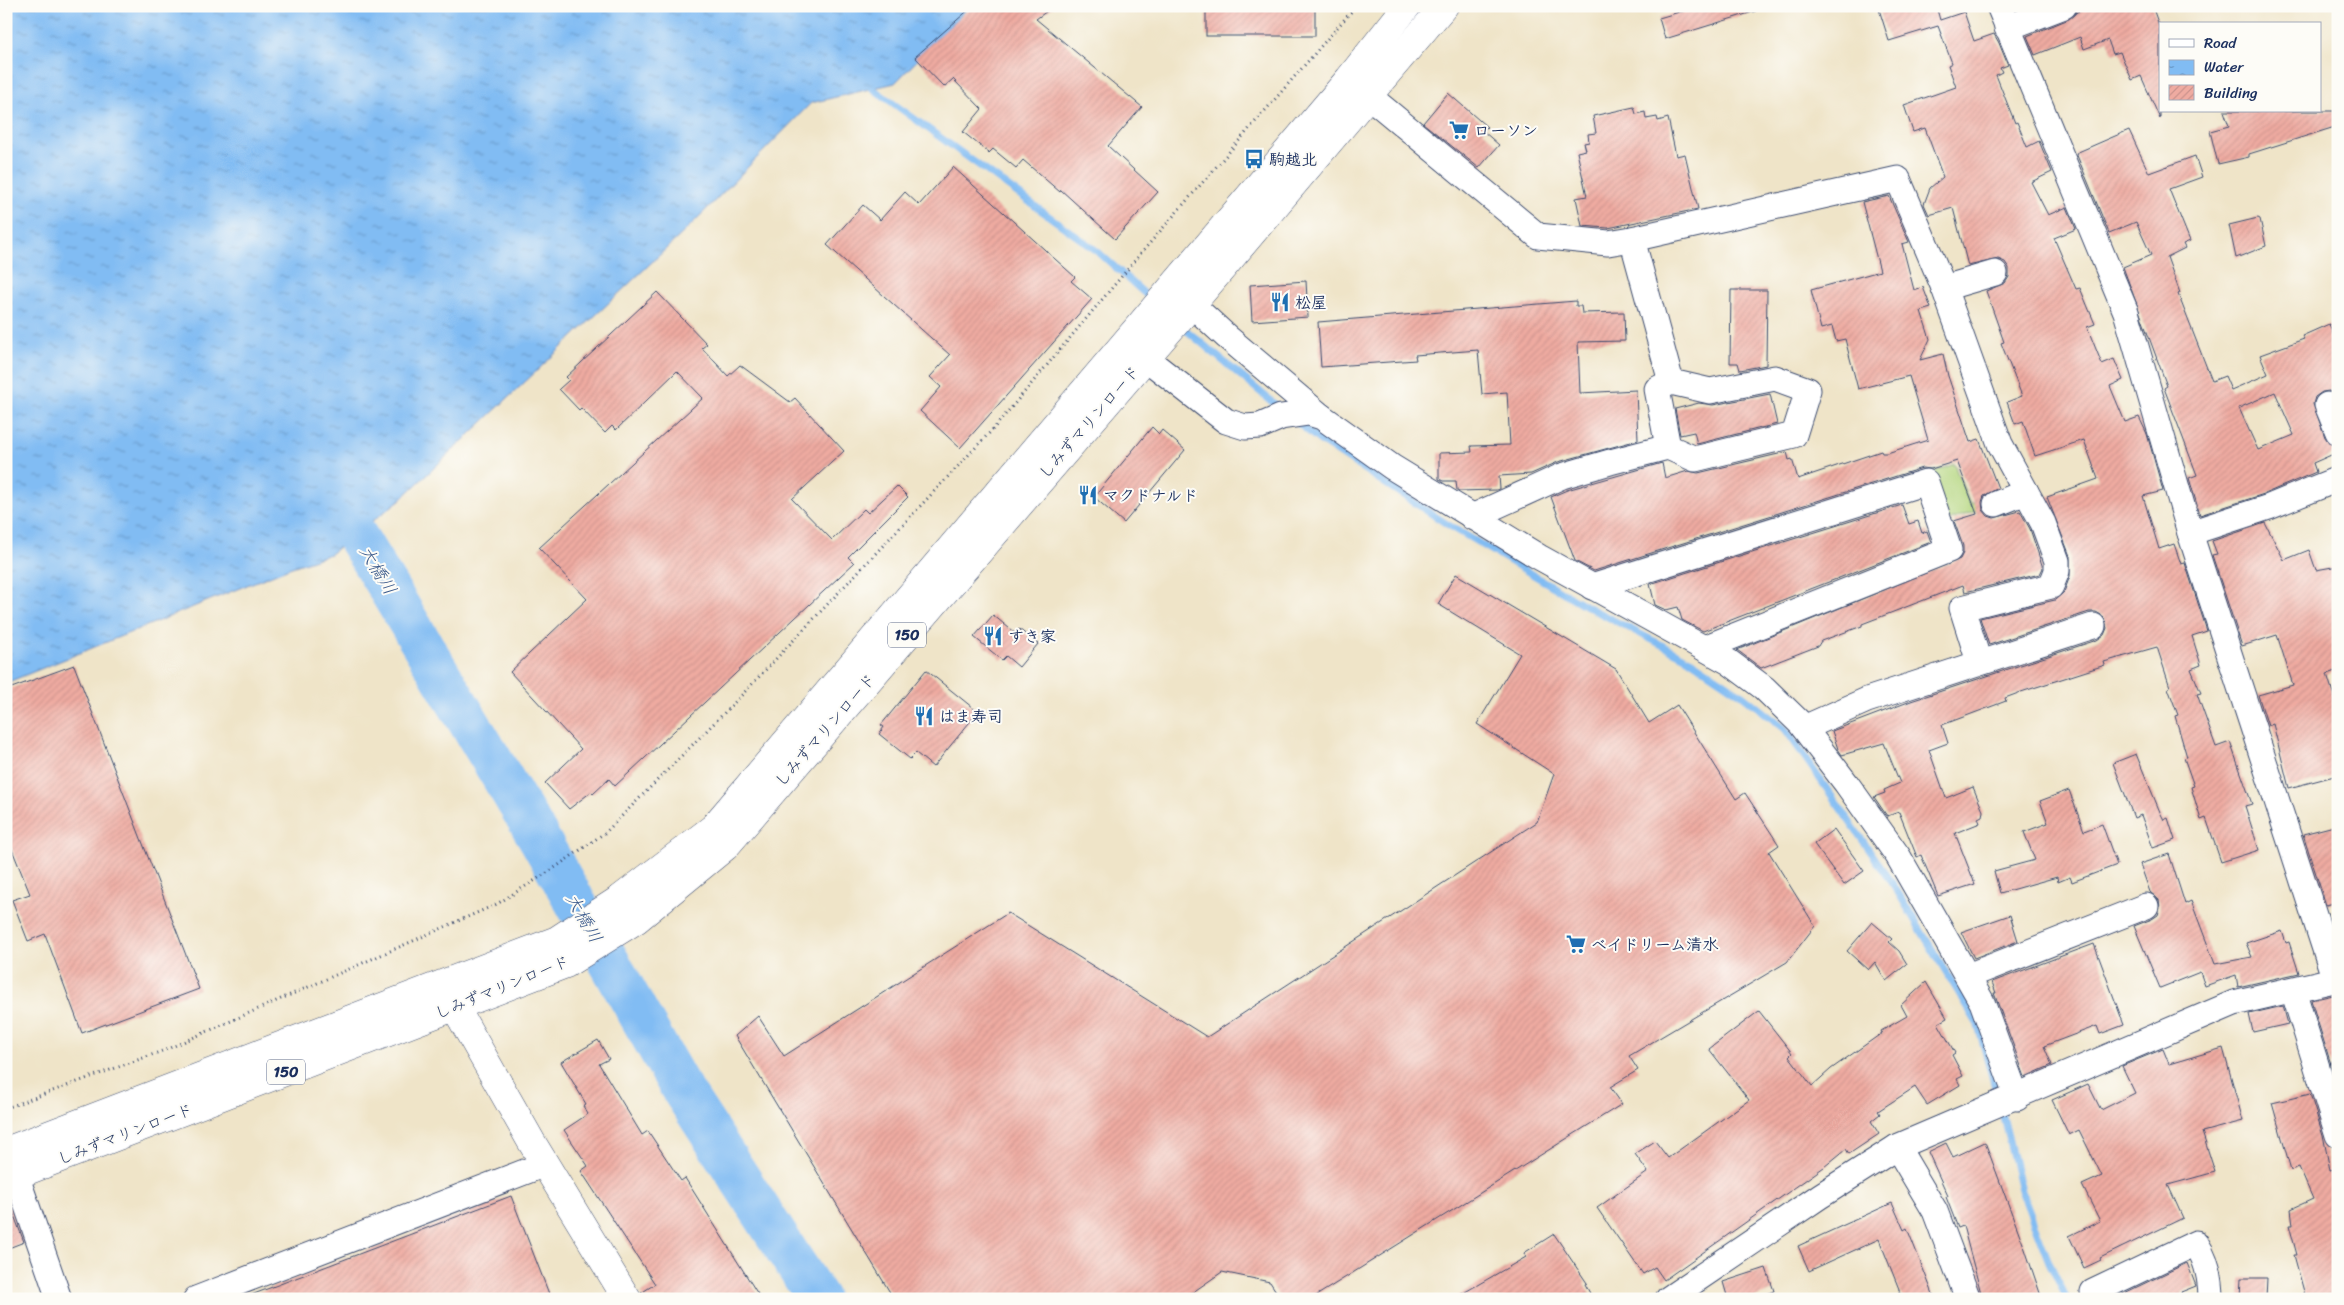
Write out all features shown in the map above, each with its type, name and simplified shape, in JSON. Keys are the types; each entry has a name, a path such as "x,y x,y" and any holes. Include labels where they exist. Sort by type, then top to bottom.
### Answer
{"main road":[{"name":"しみずマリンロード","path":"1359,87 1407,6"},
{"name":"しみずマリンロード","path":"9,1164 561,952 628,910 713,828 1177,301 1359,87 1444,6"},
{"path":"450,994 545,1164 627,1299"}],"street":[{"path":"1668,1299 1820,1196 1898,1147 2234,1003 2336,980 2190,533 2126,312 2003,17 2064,6"},
{"path":"1359,87 1538,236 1608,243 1632,240 1898,179 1944,288 2000,444 2043,523 2057,561 2057,571 2051,586 1962,608 1979,662"},
{"path":"1632,240 1671,382"},
{"path":"1944,288 1995,273"},
{"path":"1177,301 1227,337 1316,415 1392,467 1472,517 1592,587 1729,662 1764,688 1804,728 1898,856 1982,1002 2013,1099"},
{"path":"1134,350 1226,421 1245,427 1260,426 1281,418 1316,415"},
{"path":"1472,517 1562,476 1668,447 1695,459 1794,435 1808,390 1774,378 1710,391 1671,382 1657,389 1668,447"},
{"path":"2326,405 2338,432"},
{"path":"2190,533 2269,507 2338,479"},
{"path":"1592,587 1926,482 1949,550 1704,648"},
{"path":"1996,504 2026,492"},
{"path":"1804,728 1867,700 2093,626"},
{"path":"1968,976 2146,906"},
{"path":"2293,990 2338,1135"},
{"path":"1898,1147 1935,1211 1968,1299"},
{"path":"9,1164 59,1299"},
{"path":"196,1299 545,1164"},
{"path":"2096,1299 2093,1292 2196,1242 2204,1255 2209,1272 2211,1299"}],"path":[{"path":"6,1108 165,1050 497,904 553,869 606,832 738,699 995,427 1143,251 1356,6"}],"green space":[{"path":"1954,464 1970,504 1984,500 1987,507 1945,522 1930,473"}],"water":[{"path":"6,6 970,6 895,83 811,103 686,230 401,499 330,554 289,568 6,683"}],"building":[{"path":"973,6 1054,6 1036,19 1142,107 1108,146 1158,192 1115,239 1061,190 1060,192 1023,160 1016,168 993,149 989,153 963,132 982,109 953,79 944,87 915,57"},
{"path":"1206,6 1315,6 1315,36 1206,36"},
{"path":"1685,6 1755,6 1756,11 1665,39 1659,18 1686,10"},
{"path":"1878,6 1936,6 1940,20 1964,12 1974,41 1994,34 1999,43 2008,65 2000,68 2002,72 1996,75 2015,123 2017,122 2027,147 2039,141 2052,172 2031,182 2048,215 2067,207 2076,229 2054,238 2076,289 2080,288 2095,324 2087,327 2102,364 2114,359 2123,380 2110,386 2125,422 2139,417 2147,434 2163,491 2143,496 2159,549 2174,544 2181,564 2185,563 2207,631 2192,636 2201,665 2191,669 2201,693 2197,694 2216,747 2230,742 2252,804 2245,806 2259,850 2221,862 2206,818 2201,820 2191,787 2194,786 2184,758 2187,757 2175,716 2178,715 2168,688 2170,687 2157,647 2104,662 2105,665 2021,692 2005,698 2006,701 1942,725 1948,743 1929,750 1946,798 1973,787 1983,811 1982,816 1978,818 1980,823 1955,833 1975,884 1938,896 1921,855 1917,857 1899,812 1887,816 1874,797 1885,793 1884,790 1900,783 1884,743 1842,755 1838,749 1832,731 1911,701 2097,640 2104,635 2107,628 2103,616 2096,612 2089,612 1989,645 1980,618 2055,600 2064,592 2070,576 2070,556 2047,497 2098,479 2084,440 2035,456 2023,421 2015,424 2007,402 2022,396 2001,343 2004,342 1986,291 2005,283 2009,277 2009,268 2005,262 1998,259 1968,266 1953,208 1929,215 1924,204 1930,188 1943,177 1925,128 1913,132 1904,105 1956,87 1948,65 1952,63 1938,26 1889,41"},
{"path":"2091,6 2152,6 2159,25 2160,119 2141,76 2132,80 2120,52 2113,54 2108,40 2084,49 2080,37 2035,55 2027,36 2069,19 2077,12"},
{"path":"1448,93 1487,127 1483,131 1499,145 1479,168 1423,123"},
{"path":"1634,107 1636,114 1645,112 1646,119 1657,117 1658,121 1668,118 1676,156 1685,154 1698,209 1608,228 1582,226 1576,198 1587,196 1577,152 1586,150 1584,143 1589,142 1588,134 1596,133 1593,116"},
{"path":"2338,111 2338,126 2249,154 2249,157 2218,164 2210,131 2229,126 2224,112"},
{"path":"2129,130 2149,173 2195,156 2202,177 2169,189 2190,241 2183,244 2185,248 2167,257 2180,293 2178,294 2212,381 2225,376 2231,390 2268,374 2260,355 2304,339 2302,336 2329,324 2338,345 2338,396 2329,391 2322,392 2315,397 2313,404 2325,437 2330,444 2338,446 2338,452 2313,463 2316,472 2264,494 2200,515 2189,478 2197,475 2164,388 2167,386 2123,267 2151,255 2136,222 2109,233 2076,153","holes":["2275,392 2294,435 2258,450 2239,408"]},
{"path":"953,167 1075,277 1071,281 1092,299 960,448 920,411 941,387 930,377 950,355 827,245 863,205 880,220 905,192 919,205"},
{"path":"1889,196 1909,242 1902,244 1914,290 1923,287 1931,308 1921,311 1930,339 1920,360 1943,354 1948,376 1970,442 1979,439 1998,488 1984,496 1982,502 1983,510 1988,516 1994,518 2020,511 2030,529 2043,568 2040,574 1965,592 1963,585 1862,624 1862,626 1821,641 1818,646 1761,668 1737,650 1960,559 1963,553 1963,546 1954,521 1977,514 1957,461 1931,469 1922,468 1594,571 1575,561 1551,497 1567,490 1662,463 1665,478 1688,471 1698,473 1787,452 1789,460 1792,459 1798,479 1881,451 1882,453 1887,453 1928,440 1909,376 1858,389 1845,339 1836,341 1832,326 1821,329 1811,290 1880,271 1862,202"},
{"path":"2260,219 2266,246 2236,258 2229,225"},
{"path":"1306,281 1308,317 1252,321 1250,285"},
{"path":"1731,290 1767,290 1766,365 1740,370 1738,363 1730,363"},
{"path":"657,292 707,344 702,348 728,376 740,365 790,402 795,398 844,451 792,499 832,540 864,509 868,513 897,486 908,497 848,557 854,563 615,786 609,779 593,794 591,792 569,809 545,783 581,749 510,672 587,599 539,548 703,398 677,371 616,430 612,426 605,433 559,389 569,380 566,377"},
{"path":"1576,301 1576,306 1581,306 1582,313 1624,312 1625,341 1578,342 1580,393 1636,390 1638,440 1558,462 1531,474 1499,476 1500,489 1459,491 1457,490 1456,481 1443,481 1439,479 1439,453 1472,452 1471,446 1510,445 1507,392 1482,394 1478,350 1415,355 1416,360 1321,367 1318,322"},
{"path":"1770,394 1777,424 1697,444 1694,432 1680,435 1675,409 1699,403 1713,405"},
{"path":"1152,427 1159,434 1162,430 1185,450 1124,523 1094,497"},
{"path":"1902,505 1909,524 1918,521 1922,533 1927,531 1931,542 1703,631 1682,620 1678,607 1666,610 1655,605 1650,584"},
{"path":"2265,523 2284,560 2309,550 2316,570 2338,566 2338,670 2327,674 2338,709 2338,775 2289,788 2273,724 2268,726 2258,695 2293,685 2277,635 2242,646 2212,555 2217,554 2212,541"},
{"name":"ベイドリーム清水","path":"1456,574 1616,669 1649,723 1677,705 1736,799 1745,793 1779,845 1769,852 1815,926 1787,962 1629,1056 1638,1070 1610,1087 1622,1104 1311,1299 1281,1299 1270,1282 1222,1272 1183,1299 894,1299 735,1036 758,1016 784,1056 1008,913 1207,1037 1537,822 1554,774 1477,724 1520,654 1438,604"},
{"path":"993,615 1015,633 1019,629 1038,644 1019,667 1006,656 1002,660 974,637"},
{"path":"74,665 199,989 82,1033 45,934 28,941 12,900 30,894 11,847 6,849 6,690"},
{"path":"926,670 978,712 933,767 916,753 910,759 879,734 884,727 881,725"},
{"path":"2136,754 2164,820 2168,818 2175,840 2153,848 2141,815 2134,818 2113,763"},
{"path":"2069,790 2084,831 2102,824 2117,865 2072,882 2070,877 2058,882 2057,877 2000,893 1994,871 2035,860 2024,832 2048,823 2040,801"},
{"path":"2338,825 2338,902 2326,905 2303,834"},
{"path":"1834,829 1864,871 1844,885 1814,844"},
{"path":"2169,854 2185,904 2191,901 2215,964 2252,957 2246,943 2282,931 2286,943 2289,942 2299,973 2238,987 2236,975 2205,986 2200,972 2160,988 2134,926 2158,915 2160,908 2159,900 2150,892 2140,864"},
{"path":"2010,915 2018,941 1974,958 1961,932"},
{"path":"1872,922 1892,939 1889,942 1899,951 1907,964 1886,981 1875,962 1868,970 1847,951"},
{"path":"2094,944 2124,1025 2100,1034 2097,1026 2044,1046 2052,1065 2025,1077 1994,993 1996,993 1992,982"},
{"path":"1926,982 1947,1018 1938,1023 1955,1053 1952,1055 1963,1076 1957,1079 1960,1085 1927,1105 1915,1087 1878,1111 1880,1114 1871,1121 1879,1134 1849,1154 1846,1149 1824,1167 1664,1280 1655,1267 1643,1274 1597,1208 1648,1172 1635,1154 1655,1141 1668,1158 1749,1100 1709,1049 1759,1011 1792,1053 1789,1056 1812,1086 1831,1069 1882,1033 1881,1031 1907,1016 1901,1005"},
{"path":"2338,994 2338,1074 2334,1074 2311,1000"},
{"path":"2283,1006 2288,1024 2253,1032 2249,1014"},
{"path":"598,1040 609,1059 599,1064 642,1135 648,1131 681,1181 685,1178 761,1299 643,1299 641,1293 655,1284 581,1171 588,1166 564,1130 588,1114 583,1106 586,1104 561,1062"},
{"path":"2223,1048 2243,1121 2202,1132 2215,1172 2168,1185 2183,1218 2100,1258 2101,1260 2084,1268 2069,1236 2100,1221 2082,1185 2102,1176 2079,1130 2069,1135 2052,1100 2088,1084 2101,1110 2135,1093 2122,1066 2163,1049 2169,1064"},
{"path":"2310,1094 2323,1135 2330,1170 2338,1168 2338,1299 2306,1299 2294,1255 2297,1255 2289,1225 2293,1225 2291,1209 2313,1199 2299,1167 2291,1170 2272,1103"},
{"path":"1985,1142 2042,1299 1986,1299 1983,1292 1981,1293 1963,1226 1958,1228 1946,1197 1948,1196 1928,1152 1946,1143 1953,1157"},
{"path":"6,1194 24,1242 6,1249"},
{"path":"511,1196 551,1299 247,1299 246,1297"},
{"path":"1892,1203 1904,1230 1907,1228 1935,1299 1903,1299 1879,1239 1809,1271 1798,1246"},
{"path":"1554,1234 1587,1283 1585,1284 1593,1299 1453,1299 1526,1257 1524,1253"},
{"path":"2187,1263 2196,1286 2181,1292 2184,1299 2112,1299"},
{"path":"1766,1268 1774,1291 1752,1299 1728,1299 1723,1282"},
{"path":"2241,1278 2267,1278 2266,1299 2240,1299"}],"waterway":[{"path":"872,88 1097,251 1153,301"},
{"path":"1180,325 1283,411"},
{"path":"1295,421 1319,440 1450,526 1586,606 1689,659 1741,694 1785,729 1891,881 1978,1025 1998,1098"},
{"name":"大橋川","path":"356,535 540,840 679,1085 818,1299"},
{"path":"2001,1108 2021,1190 2049,1262 2067,1299"}],"place":[{"name":"ローソン","path":"1459,130"},
{"name":"駒越北","path":"1254,159"},
{"name":"松屋","path":"1280,302"},
{"name":"マクドナルド","path":"1088,495"},
{"name":"すき家","path":"993,636"},
{"name":"はま寿司","path":"924,716"},
{"name":"ベイドリーム清水","path":"1576,944"}]}
